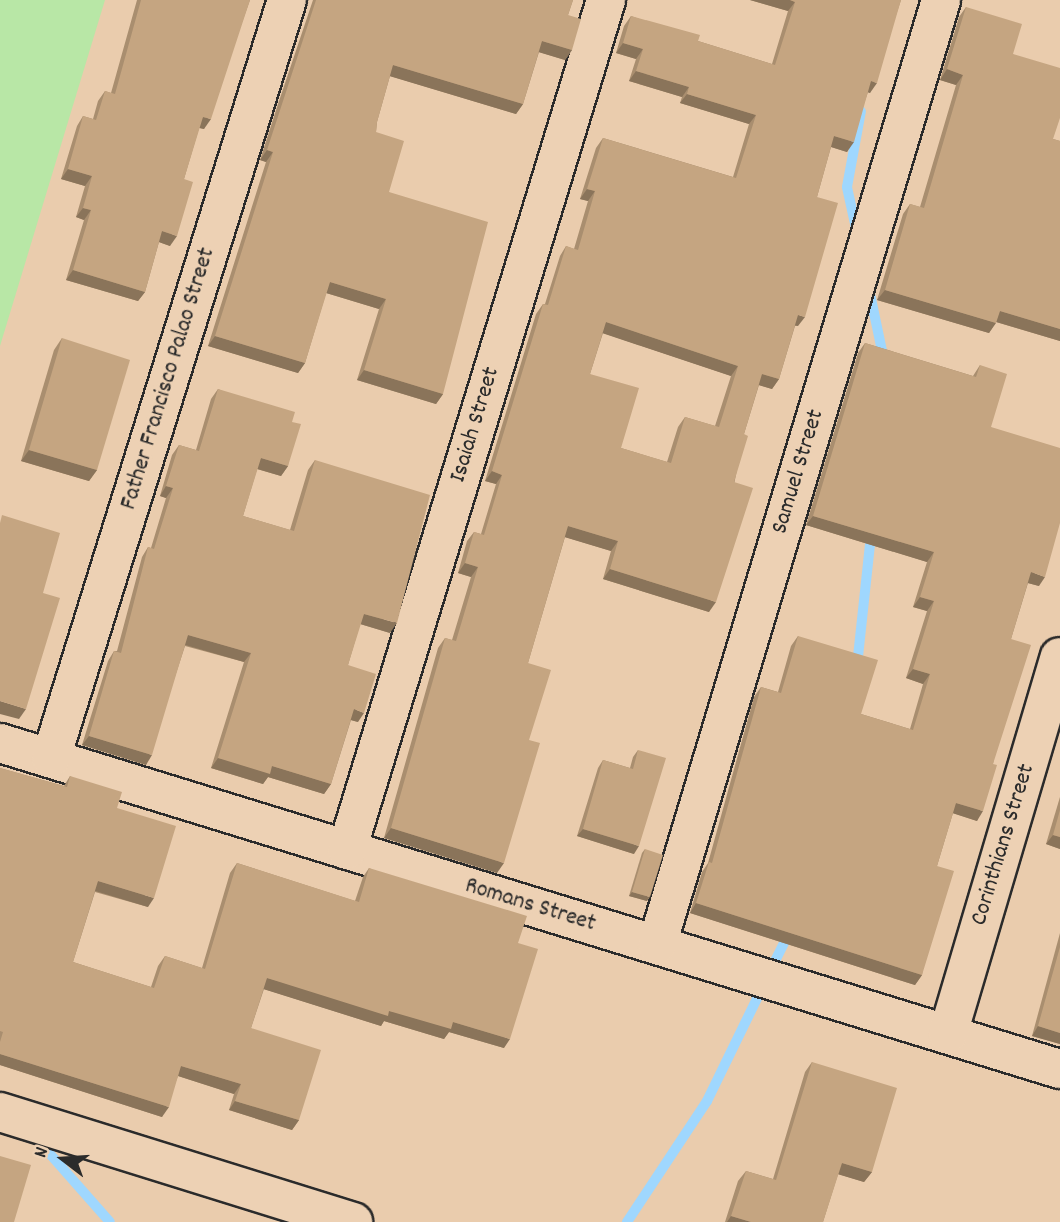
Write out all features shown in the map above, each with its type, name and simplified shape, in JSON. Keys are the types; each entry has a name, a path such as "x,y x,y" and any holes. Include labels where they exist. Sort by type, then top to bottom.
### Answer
{"street":[{"name":"Father Francisco Palao Street","path":"51,758 287,0"},
{"name":"Isaiah Street","path":"347,849 606,0"},
{"name":"Samuel Street","path":"657,945 941,0"},
{"name":"Corinthians Street","path":"948,1034 1060,657"},
{"name":"Romans Street","path":"0,743 1060,1069"},
{"path":"0,1112 353,1222"}],"green space":[{"path":"0,0 105,0 0,346"}],"building":[{"path":"141,0 250,0 211,119 203,117 184,179 193,182 177,236 162,231 145,292 73,270 91,210 83,208 92,176 68,169 83,116 96,120 105,91 115,94"},
{"path":"316,0 573,0 568,15 581,19 572,50 542,41 523,104 393,65 376,132 404,141 389,192 488,222 443,394 364,370 386,299 330,282 305,363 215,336 273,152 267,150"},
{"path":"790,0 901,0 877,83 871,81 854,142 834,136 817,197 838,203 805,317 798,315 779,379 762,374 744,434 748,436 734,482 753,488 716,602 610,569 618,541 568,526 528,663 551,670 529,740 540,743 504,863 391,828 445,638 456,641 478,567 465,563 474,532 484,535 502,475 492,471 543,304 548,305 566,246 578,250 595,191 587,189 603,138 736,178 756,115 687,94 689,87 636,71 643,49 623,43 631,16 700,35 698,41 775,65 795,2","holes":["606,322 738,366 719,427 685,417 671,463 621,448 639,388 590,374"]},
{"path":"966,7 1022,24 1013,54 1060,68 1060,118 1053,139 1060,141 1060,329 1000,311 996,323 885,290 910,204 924,208 963,75 947,69"},
{"path":"62,338 130,360 97,470 29,450"},
{"path":"865,343 976,377 980,365 1007,374 991,427 1060,448 1060,523 1045,577 1031,572 1011,639 1031,645 993,764 997,765 983,811 956,803 937,866 954,871 922,975 696,903 709,862 712,863 761,687 781,693 798,636 878,660 861,714 913,730 930,674 913,669 934,601 920,597 934,552 813,516"},
{"path":"218,389 295,412 292,422 301,424 288,466 261,458 243,516 294,531 315,460 430,495 397,623 364,614 348,665 376,674 364,713 354,709 331,784 272,766 270,774 218,758 251,653 188,635 152,755 89,736 114,651 121,653 148,547 154,549 173,488 166,486 179,445 199,451"},
{"path":"2,515 60,533 43,593 60,598 26,709 0,701"},
{"path":"638,750 666,758 639,846 583,829 603,760 633,769"},
{"path":"0,768 67,787 70,776 122,792 117,808 176,826 154,898 98,881 73,962 154,988 165,956 205,969 237,863 359,902 369,868 527,916 518,943 538,949 510,1039 453,1022 451,1029 389,1011 388,1016 267,978 251,1028 321,1050 299,1120 235,1101 241,1084 181,1066 169,1107 0,1054 3,1032 0,1031"},
{"path":"1060,810 1060,837 1053,835"},
{"path":"645,849 663,855 650,897 632,892"},
{"path":"1060,947 1060,1033 1038,1026"},
{"path":"812,1062 897,1088 872,1172 842,1163 823,1222 751,1222 731,1216 746,1171 776,1180"},
{"path":"0,1156 31,1165 14,1222 0,1222"}],"waterway":[{"path":"857,233 847,187 861,111"},
{"path":"869,289 884,360"},
{"path":"857,666 871,535"},
{"path":"769,973 789,933"},
{"path":"627,1222 707,1101 763,986"},
{"path":"35,1137 110,1222"}]}
